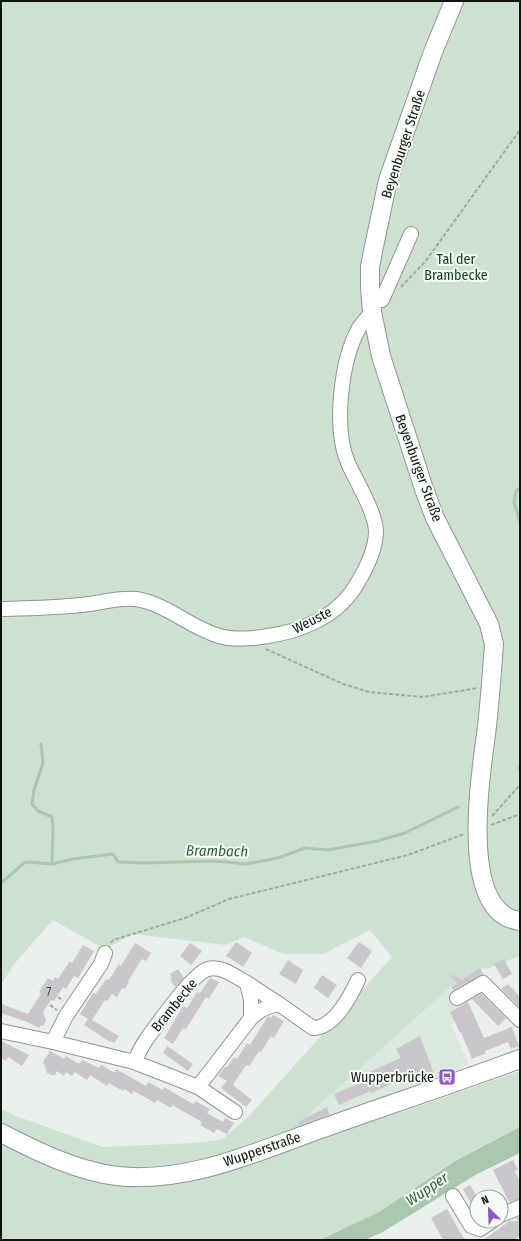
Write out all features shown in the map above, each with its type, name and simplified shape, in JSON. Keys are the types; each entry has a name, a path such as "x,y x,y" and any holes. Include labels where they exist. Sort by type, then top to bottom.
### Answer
{"main road":[{"name":"Beyenburger Straße","path":"454,1 388,180 377,226 370,266 377,306 381,356 426,496 435,518 489,624 494,644 491,688 480,772 477,831 482,877 487,894 499,912 510,919 520,921"},
{"name":"Wupperstraße","path":"1,1133 73,1165 115,1176 159,1176 188,1172 208,1168 520,1059"}],"street":[{"name":"Weuste","path":"1,609 58,607 120,599 135,599 156,604 219,636 232,639 243,639 270,636 291,631 315,622 336,609 346,599 358,581 370,558 375,537 375,525 347,462 343,449 340,422 341,388 348,356 359,328 377,306 411,234"},
{"path":"53,1042 66,1016 101,964 105,953"},
{"name":"Brambecke","path":"134,1062 145,1041 187,986 199,974 207,969 216,968 223,970 247,983 313,1028 319,1028 330,1022 350,997 358,980"},
{"path":"247,983 251,1000 251,1018"},
{"path":"457,998 483,983 520,1020"},
{"path":"198,1087 251,1018 260,1010 268,1006 279,1004"},
{"path":"1,1031 134,1062 198,1087 235,1112"},
{"path":"453,1196 469,1223"},
{"path":"509,1212 520,1207"}],"path":[{"path":"377,306 393,294 425,262 520,130"},
{"path":"263,647 343,684 369,692 423,697 477,688 491,688"},
{"path":"477,831 520,785"},
{"path":"105,953 113,940 185,918 229,899 408,855 520,814"}],"shaded area":[{"path":"450,987 466,1013 451,1024 469,1065 308,1125 307,1116"}],"green space":[{"name":"Tal der Brambecke","path":"1,1 520,1 520,956 486,969 481,968 450,987 307,1116 308,1125 215,1159 169,1167 145,1169 94,1165 56,1152 1,1123 1,1109 16,1116 102,1147 193,1143 219,1140 224,1138 249,1116 392,957 370,930 323,954 283,954 244,937 226,945 133,934 105,949 53,920 16,962 1,984"},
{"path":"520,1071 520,1127 454,1161 379,1212 320,1240 1,1240 1,1141 90,1176 215,1172 399,1113"}],"water":[{"name":"Wupper","path":"520,1127 520,1153 477,1174 381,1233 364,1240 320,1240 379,1212 455,1161"}],"building":[{"path":"236,942 252,953 243,967 226,956"},
{"path":"359,942 372,951 361,968 347,958"},
{"path":"135,943 151,953 146,961 142,959 128,981 129,982 125,989 122,988 117,997 112,994 107,1001 105,1000 92,1020 119,1036 114,1043 111,1041 110,1042 84,1025 88,1019 80,1014 93,993 96,994 106,979 109,980 119,964 121,966"},
{"path":"190,943 202,951 191,965 180,956"},
{"path":"83,945 94,951 78,978 74,976 66,989 63,987 54,1001 51,1000 43,1012 46,1021 43,1026 41,1025 39,1028 30,1023 1,1013 1,1004 28,1014 41,994 39,992 48,978 53,981 55,977 58,979 70,961 72,963"},
{"path":"504,959 512,974 503,979 494,964"},
{"path":"288,960 303,970 296,984 279,974"},
{"path":"480,968 484,975 479,976 453,990 451,987 457,983 449,974 462,980"},
{"path":"178,969 184,978 175,987 170,979 172,978 170,974"},
{"path":"322,975 337,985 328,998 314,988"},
{"path":"210,978 219,982 209,999 206,997 186,1029 183,1028 173,1044 164,1038 183,1006 187,1008 197,992 200,993"},
{"path":"508,984 520,997 519,1007 501,989"},
{"path":"482,994 506,1018 498,1026 472,999"},
{"path":"468,1002 484,1038 512,1027 519,1046 511,1049 508,1042 485,1051 486,1053 472,1059 461,1032 460,1033 450,1012"},
{"path":"273,1015 284,1021 274,1038 271,1036 261,1052 259,1051 249,1066 246,1065 233,1085 252,1100 246,1107 221,1088 227,1081 218,1076 224,1068 228,1066 234,1057 237,1059 247,1043 250,1045 268,1016 271,1018"},
{"path":"420,1036 434,1074 416,1081 413,1074 371,1093 370,1091 339,1105 334,1094 365,1081 362,1075 401,1058 396,1049"},
{"path":"1,1041 29,1055 22,1066 8,1057 6,1061 1,1058"},
{"path":"167,1046 193,1064 188,1071 163,1053"},
{"path":"50,1051 64,1059 66,1056 79,1064 82,1060 99,1068 101,1065 115,1073 116,1069 146,1086 148,1082 163,1090 164,1087 194,1104 195,1101 210,1109 207,1113 223,1122 225,1118 234,1123 227,1134 217,1129 214,1133 200,1125 202,1122 172,1105 171,1108 157,1100 155,1103 134,1091 132,1094 109,1083 107,1086 90,1075 87,1080 75,1072 72,1076 66,1072 64,1076 57,1071 55,1075 52,1075 47,1073 43,1062"},
{"path":"327,1107 329,1115 300,1125 298,1122"},
{"path":"513,1160 518,1170 515,1171 520,1182 520,1199 509,1202 509,1189 502,1189 493,1170"},
{"path":"470,1185 472,1189 469,1189 469,1200 463,1189"},
{"path":"447,1209 465,1240 443,1240 431,1218"},
{"path":"520,1216 520,1236 514,1240 483,1240 499,1229 509,1229 509,1222 518,1221 516,1218"}],"waterway":[{"name":"Brambecke","path":"520,488 516,491 514,502 520,522"},
{"path":"41,744 43,763 34,790 32,804 38,811 52,817 52,864"},
{"name":"Brambach","path":"1,883 24,863 52,864 73,859 113,854 118,862 144,863 215,861 246,864 278,858 305,848 328,850 377,841 405,833 458,807"}],"place":[{"name":"Wupperbrücke","path":"447,1077"}]}
